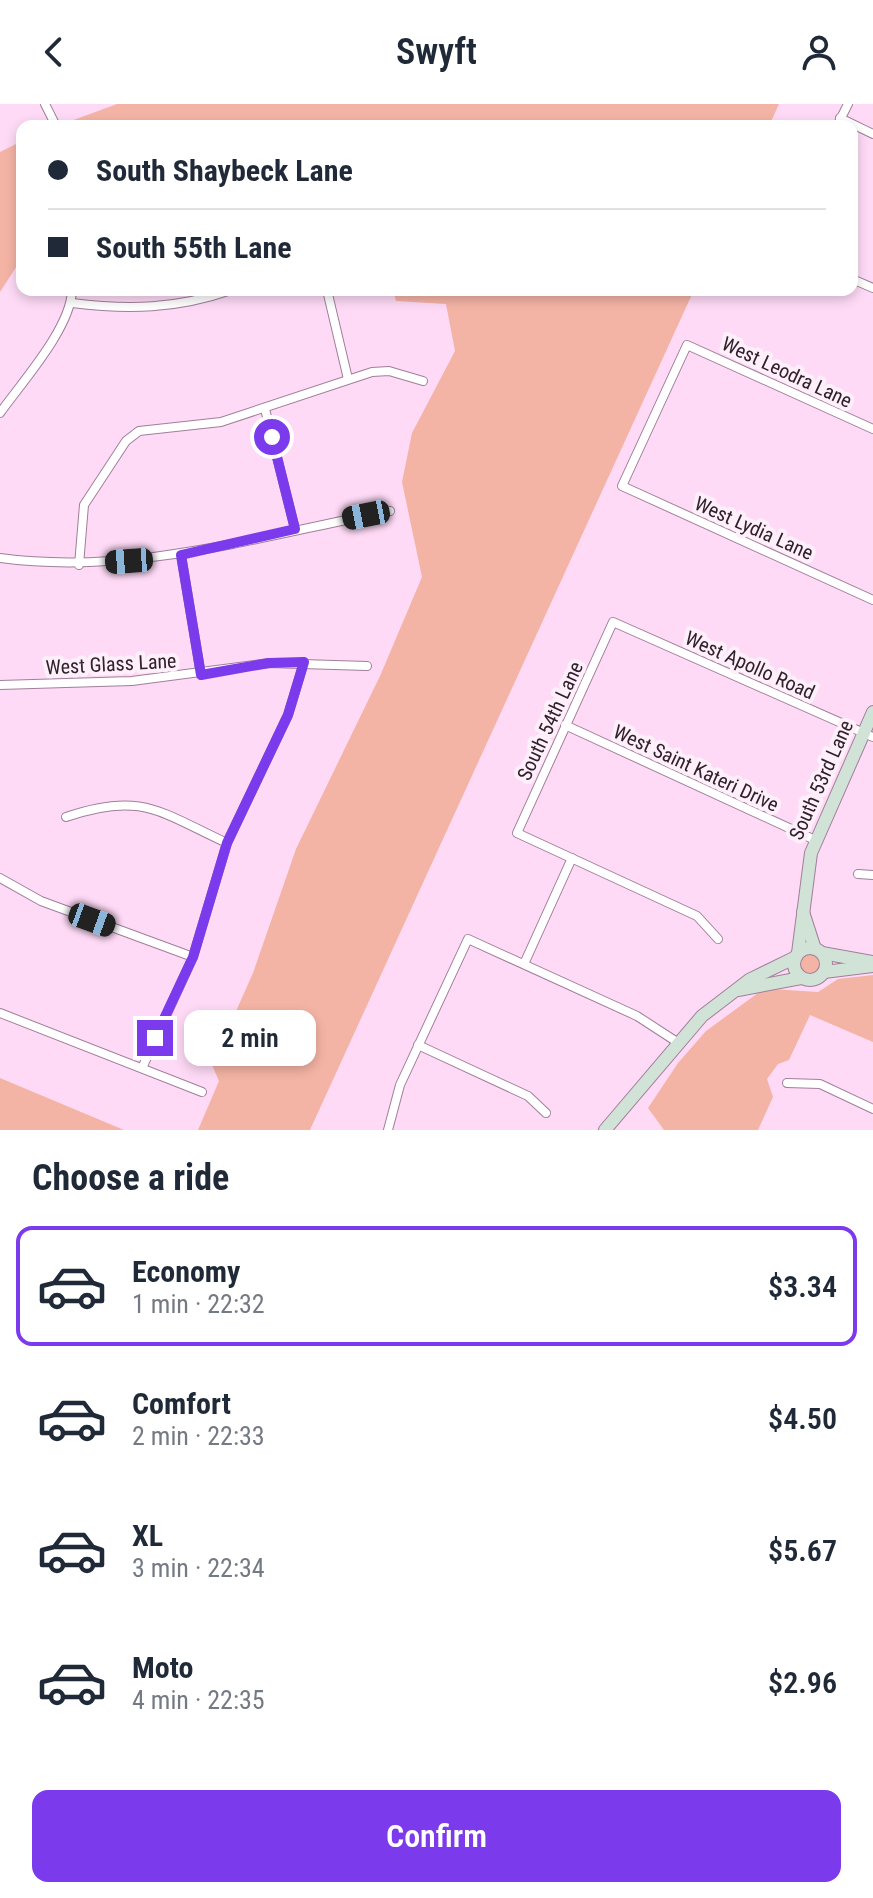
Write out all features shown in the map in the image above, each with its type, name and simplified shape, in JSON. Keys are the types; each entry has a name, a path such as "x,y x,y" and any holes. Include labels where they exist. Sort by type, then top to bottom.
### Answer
{"street":[{"path":"0,413 59,329 72,303 72,296"},
{"path":"72,303 144,309 173,306 209,296"},
{"path":"328,296 348,379"},
{"name":"West Leodra Lane","path":"622,486 687,345 873,429"},
{"path":"79,565 84,505 126,441 149,429 221,422 348,379 389,371 423,381"},
{"path":"265,409 295,529"},
{"name":"West Lydia Lane","path":"622,486 873,600"},
{"path":"0,558 79,565 181,555 390,511"},
{"path":"181,555 201,675"},
{"name":"South 54th Lane","path":"572,858 517,833 613,622"},
{"name":"West Apollo Road","path":"613,622 868,735"},
{"path":"143,1066 193,957 227,843 288,715 304,662"},
{"name":"West Glass Lane","path":"0,685 132,681 201,675 269,663 367,666"},
{"name":"South 53rd Lane","path":"801,978 794,966 806,874 815,840 868,735 873,712"},
{"name":"West Saint Kateri Drive","path":"565,725 815,840"},
{"path":"66,817 102,805 132,804 155,809 227,843"},
{"path":"524,964 572,858 697,916 718,939"},
{"path":"858,874 873,875"},
{"path":"0,878 41,901 193,957"},
{"name":"South 53rd Lane","path":"803,912 818,951 826,962 824,972"},
{"path":"388,1130 400,1085 468,939 637,1016 677,1042"},
{"path":"605,1130 634,1100 677,1042 702,1016 749,980 797,955 818,951 873,964"},
{"path":"738,990 801,978 814,980 824,972 873,964"},
{"path":"0,1013 143,1066 202,1092"},
{"path":"418,1045 528,1096 546,1113"},
{"path":"787,1083 820,1084 873,1109"}],"shaded area":[{"path":"117,104 779,104 772,120 74,120"},
{"path":"16,144 16,267 0,292 0,152"},
{"path":"395,296 691,296 310,1130 198,1130 219,1081 212,1065 253,973 296,849 380,676 422,577 402,482 412,433 455,351 446,304 396,301"},
{"path":"809,954 820,965 809,976 798,965"},
{"path":"873,975 873,1042 810,1015 789,1060 778,1064 767,1079 773,1097 758,1130 664,1130 648,1108 678,1063 706,1031 758,993 772,989 818,992 838,979"},
{"path":"0,1078 124,1130 0,1130"}],"route":[{"path":"155,1038 193,957 227,843 288,715 304,662 269,663 201,675 181,555 295,529 272,437"}]}
